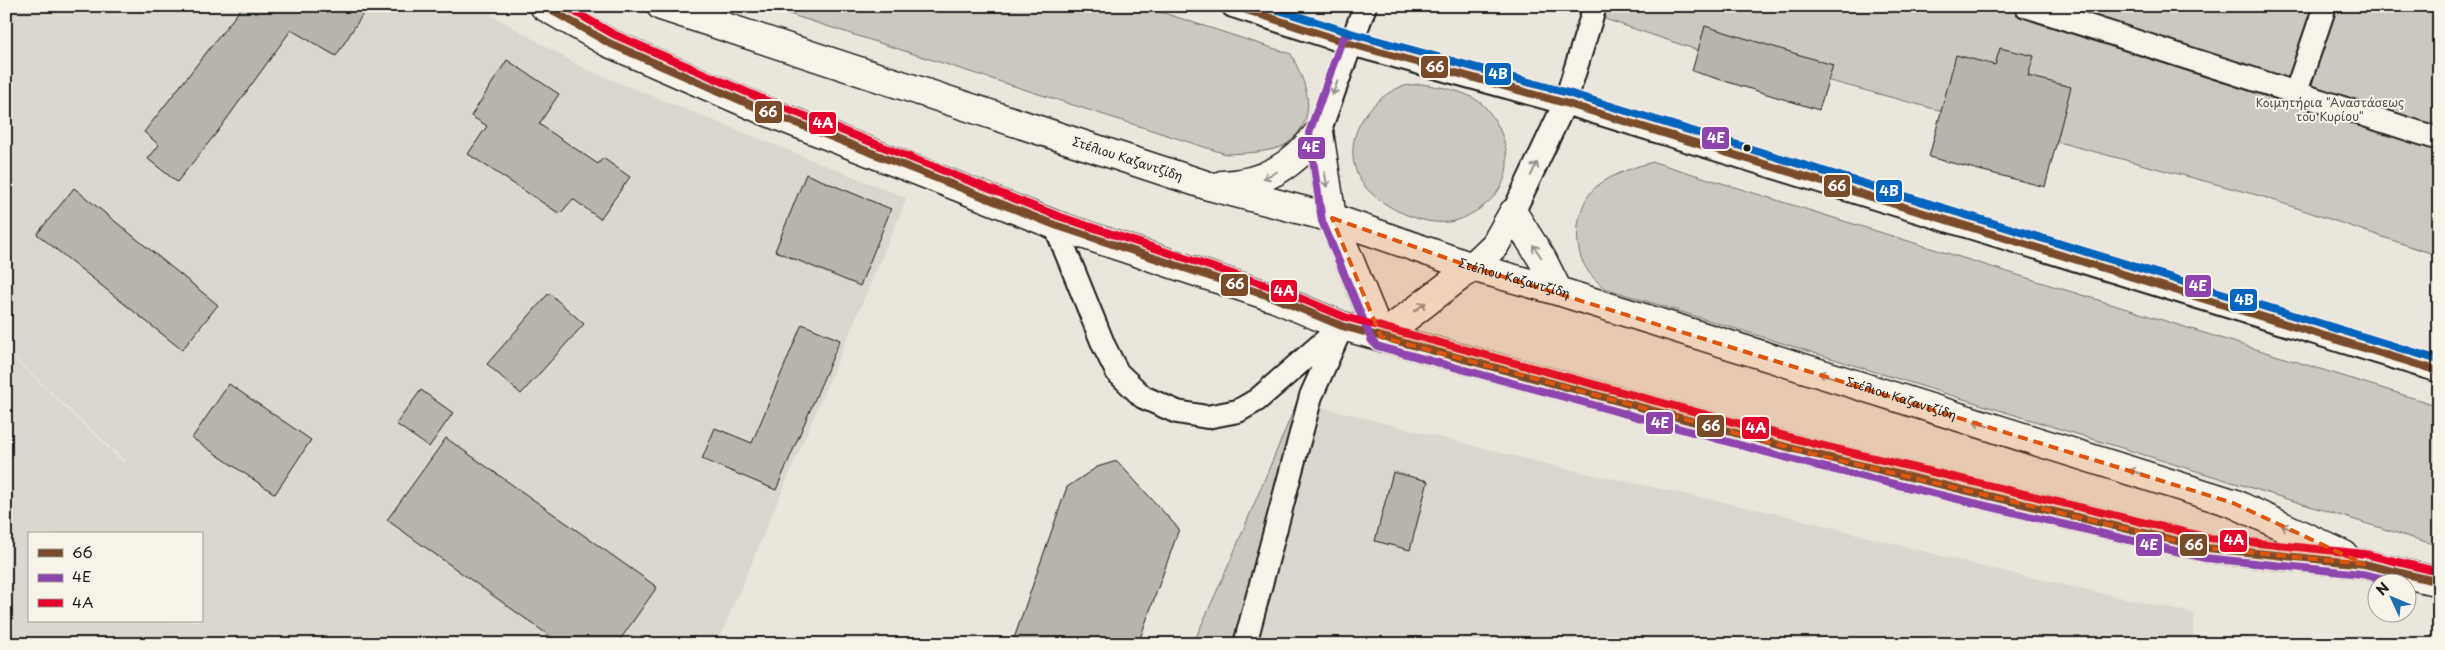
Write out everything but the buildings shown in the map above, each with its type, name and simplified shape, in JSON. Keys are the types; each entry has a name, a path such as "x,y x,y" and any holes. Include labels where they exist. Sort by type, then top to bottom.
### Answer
{"main road":[{"name":"Στέλιου Καζαντζίδη","path":"544,6 609,43 763,110 1055,226 1275,298 1342,326 1809,454 2207,548 2364,564 2439,582"},
{"name":"Στέλιου Καζαντζίδη","path":"661,6 1209,186 1332,218 1472,267 1558,291 2233,503 2364,564"},
{"path":"1209,186 1249,183 1271,175 1291,163 1319,132"},
{"path":"1319,132 1332,218 1381,337 1472,267 1495,245 1513,213 1542,259 1558,291"}],"lane":[{"path":"1233,6 1351,44 1565,103 2439,371"},
{"path":"1319,132 1366,6"},
{"path":"1513,213 1565,103 1595,6"},
{"path":"2026,6 2296,92 2439,140"},
{"path":"2296,92 2325,6"},
{"path":"1055,226 1104,346 1117,372 1143,397 1177,412 1207,417 1238,411 1257,400 1342,326"},
{"path":"1245,644 1311,396 1342,326"}],"highlighted area":[{"path":"1332,218 1472,267 2233,503 2364,564 2207,548 1809,453 1381,337"}],"shaded area":[{"path":"6,6 476,6 585,69 907,198 717,644 6,644 6,351 124,463 125,461 6,350"},
{"path":"1318,406 1562,468 1788,516 1984,567 2195,614 2192,644 1255,644"}],"green space":[{"path":"764,6 1142,6 1291,54 1304,85 1308,106 1302,126 1295,136 1283,146 1248,153 1226,154"},
{"name":"Κοιμητήρια \"Αναστάσεως του Κυρίου\"","path":"1566,6 2439,6 2439,256 2264,197 1830,81 1712,55"},
{"path":"1421,84 1460,92 1481,103 1493,118 1503,139 1507,161 1506,172 1498,191 1481,208 1458,220 1427,221 1397,211 1371,193 1356,171 1353,146 1356,133 1368,111 1387,94 1398,88"},
{"path":"1654,162 2439,406 2439,546 1604,288 1588,271 1579,252 1578,230 1582,209 1592,191 1604,181 1630,169"},
{"path":"1297,402 1235,644 1193,644 1229,564"}],"transit line":[{"name":"66","path":"544,6 609,43 763,110 1055,225 1275,298 1342,326 1809,453 2207,548 2364,564 2439,582"},
{"name":"4Α","path":"565,6 613,34 767,101 1058,216 1278,289 1345,317 1811,443 2209,538 2365,554 2439,572"},
{"name":"66","path":"1234,6 1351,44 1565,103 2439,371"},
{"name":"4Β","path":"1266,6 1354,34 1568,93 2439,360"},
{"name":"4Ε","path":"2368,575 2205,558 1806,463 1377,346 1372,341 1322,221 1309,133 1342,40 1346,35 1353,34 1568,93 2439,360"}]}
